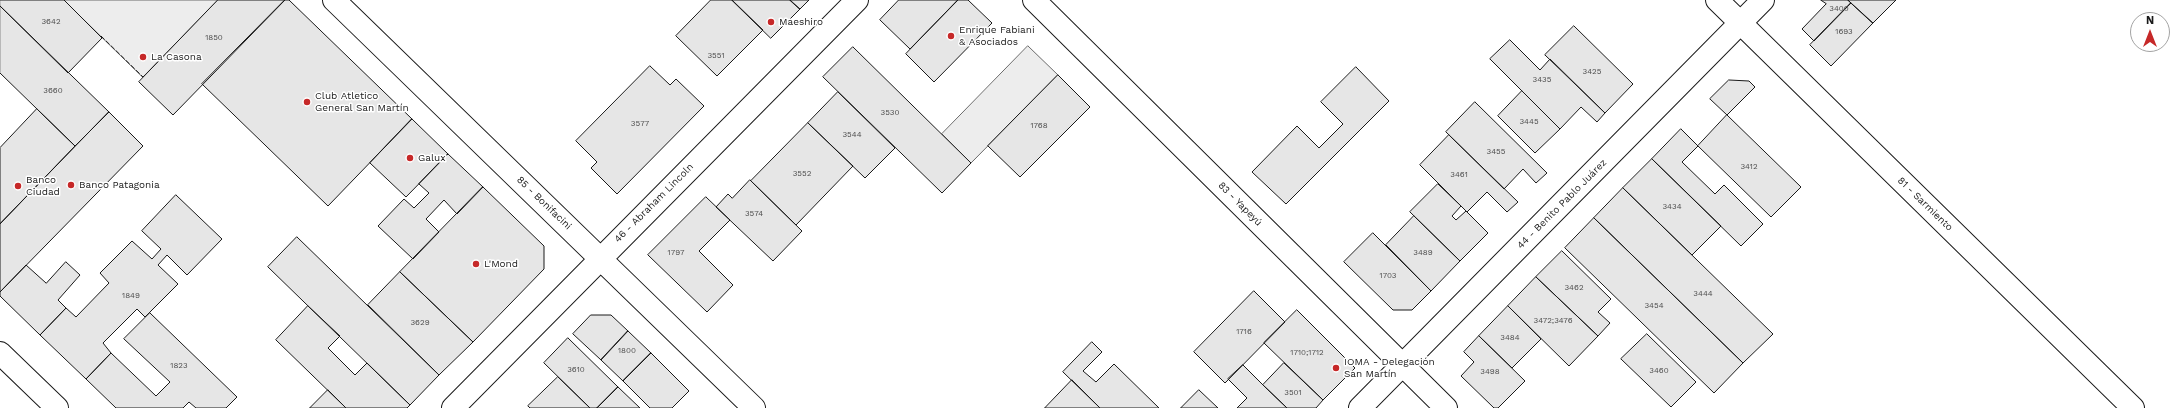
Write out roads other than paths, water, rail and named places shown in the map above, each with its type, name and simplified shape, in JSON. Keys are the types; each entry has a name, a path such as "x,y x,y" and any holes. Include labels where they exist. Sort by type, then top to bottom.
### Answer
{"street":[{"name":"85 - Bonifacini","path":"334,0 754,408"},
{"name":"46 - Abraham Lincoln","path":"453,408 857,0"},
{"name":"83 - Yapeyú","path":"1034,0 1446,408"},
{"name":"81 - Sarmiento","path":"1717,0 2133,408"},
{"name":"44 - Benito Pablo Juárez","path":"1360,408 1763,0"},
{"path":"0,353 57,408"}],"place":[{"name":"Maeshiro","path":"771,22"},
{"name":"Enrique Fabiani & Asociados","path":"951,36"},
{"name":"La Casona","path":"143,57"},
{"name":"Club Atletico General San Martín","path":"307,102"},
{"name":"Galux","path":"410,158"},
{"name":"Banco Patagonia","path":"71,185"},
{"name":"Banco Ciudad","path":"18,186"},
{"name":"L'Mond","path":"476,264"},
{"name":"IOMA - Delegación San Martín","path":"1336,368"}]}
